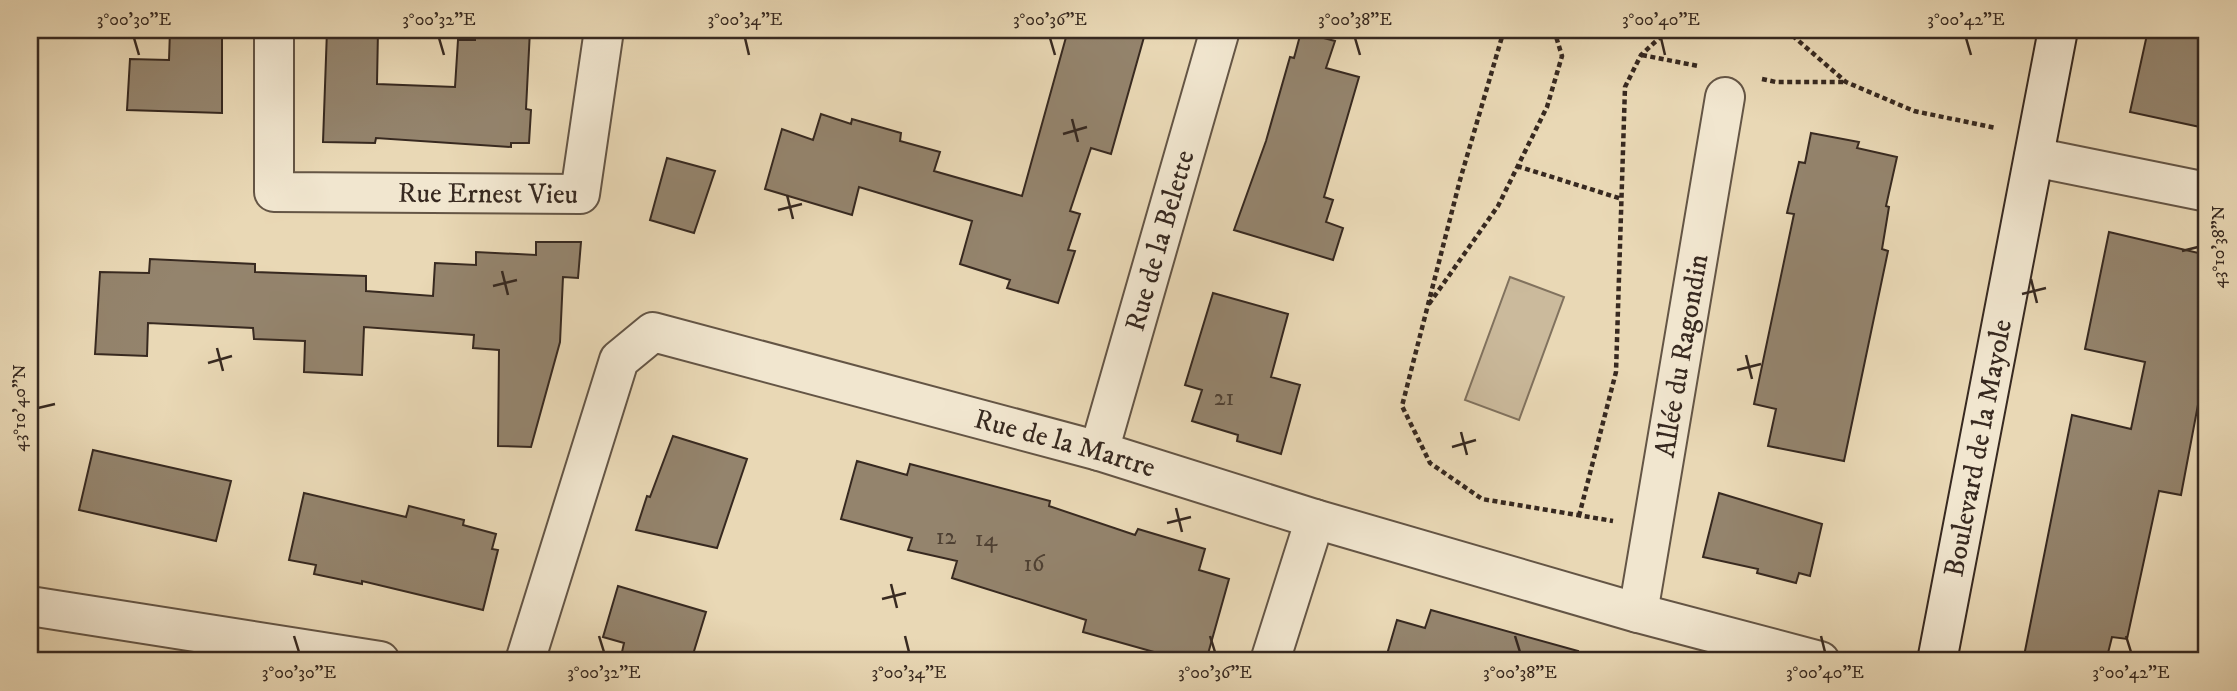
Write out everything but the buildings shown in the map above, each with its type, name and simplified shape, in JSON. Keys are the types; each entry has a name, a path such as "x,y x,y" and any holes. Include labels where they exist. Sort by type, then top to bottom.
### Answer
{"street":[{"name":"Rue Ernest Vieu","path":"274,30 274,192 580,194 604,30"},
{"name":"Rue de la Belette","path":"1099,451 1220,30"},
{"name":"Boulevard de la Mayole","path":"1937,661 2058,30"},
{"name":"Allée du Ragondin","path":"1638,613 1726,97"},
{"path":"2036,147 2207,192"},
{"name":"Rue de la Martre","path":"524,661 619,360 653,332 1099,451 1315,519 1638,613 1819,661"},
{"path":"1270,661 1315,519"},
{"path":"30,606 380,661"}],"path":[{"path":"1504,30 1426,307 1402,406 1430,463 1482,499 1652,528"},
{"path":"1426,307 1498,206 1547,107 1562,56 1554,30"},
{"path":"1579,516 1616,372 1625,87 1641,55 1668,30"},
{"path":"1786,30 1846,82 1914,111 2036,147"},
{"path":"1517,166 1622,199"}],"shaded area":[{"path":"1510,277 1564,297 1519,420 1465,400"}]}
